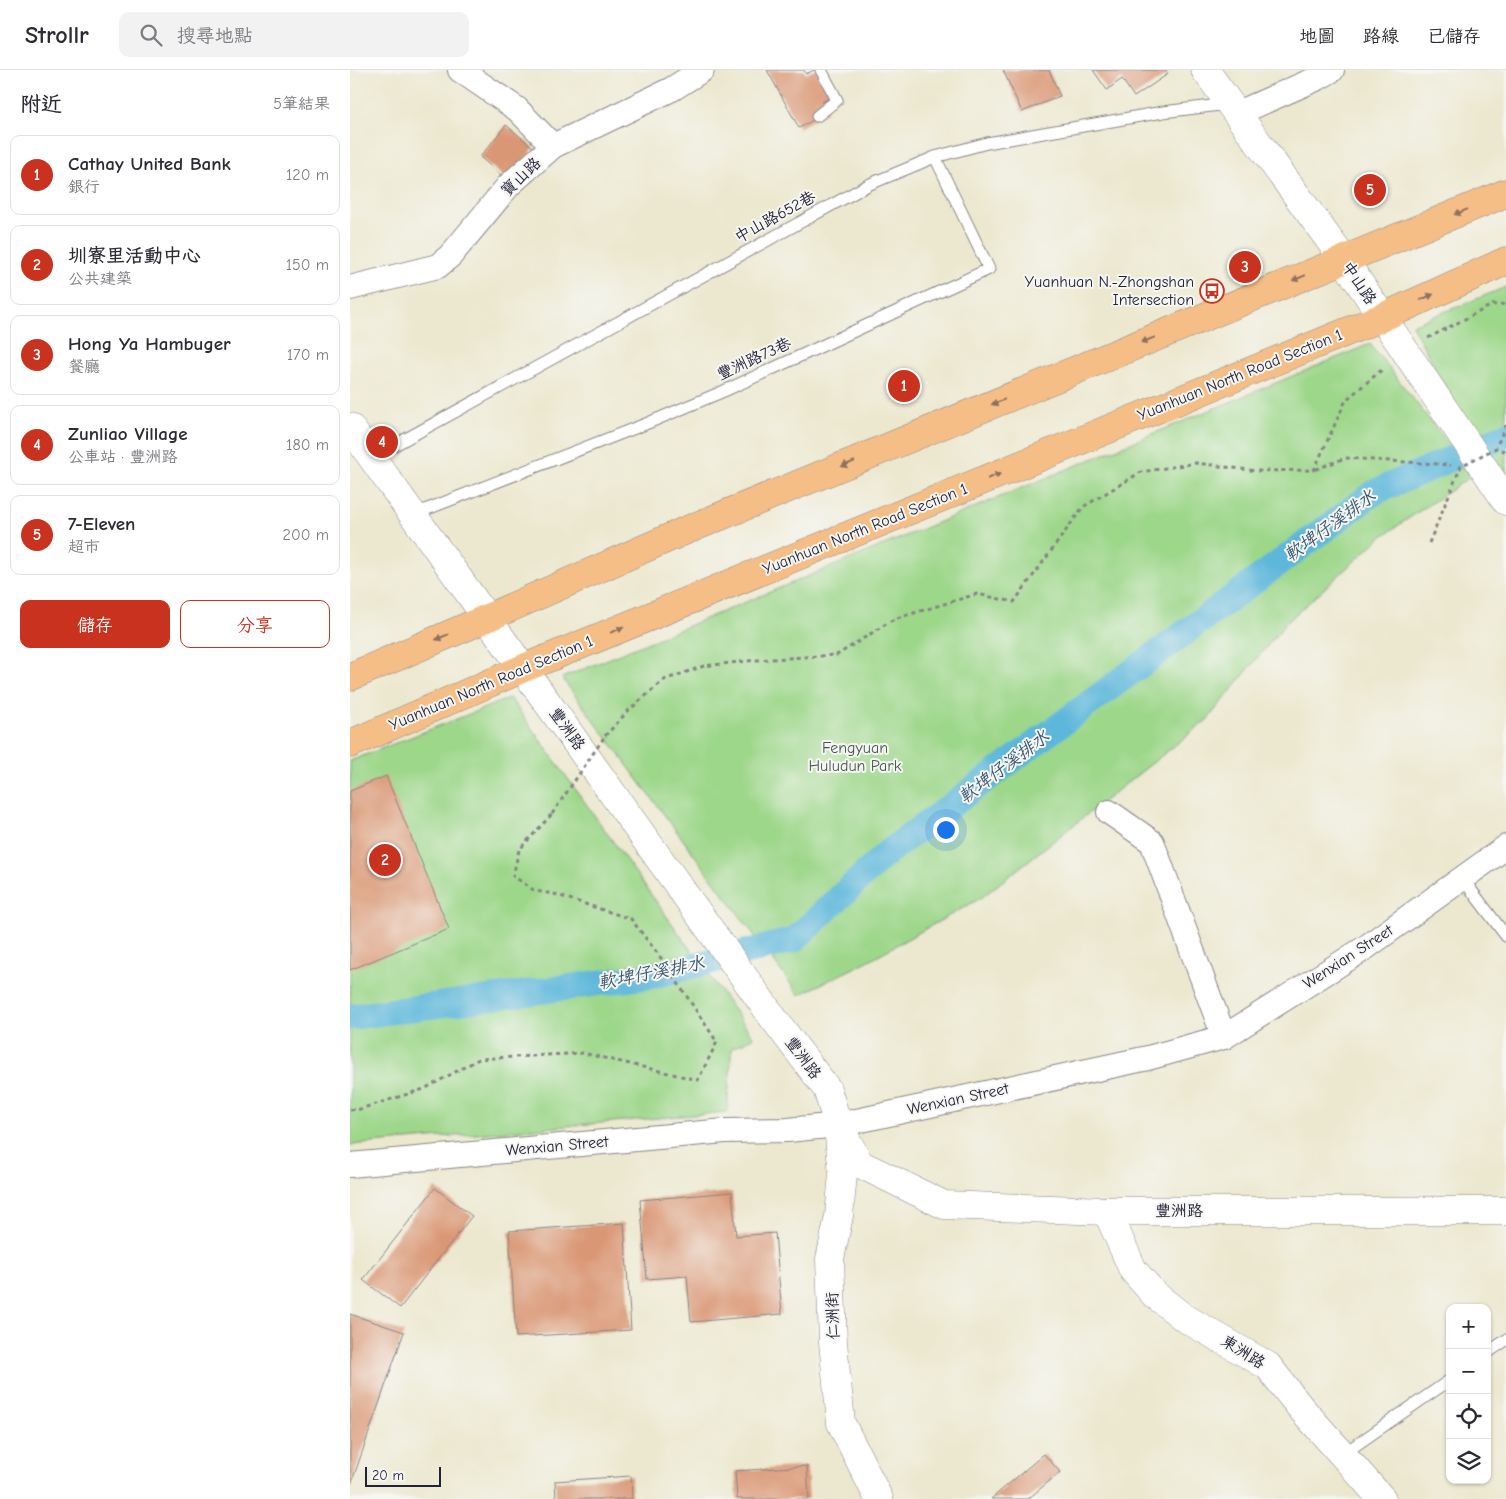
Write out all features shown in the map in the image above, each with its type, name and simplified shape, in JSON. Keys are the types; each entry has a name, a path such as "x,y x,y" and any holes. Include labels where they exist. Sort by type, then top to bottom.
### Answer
{"main road":[{"path":"350,676 692,528 1506,193"},
{"name":"Yuanhuan North Road Section 1","path":"350,744 524,668 1383,317 1506,261"}],"street":[{"path":"460,70 517,109 553,146"},
{"name":"寶山路","path":"350,288 438,266 451,255 509,185 553,146 672,89 702,70"},
{"name":"中山路","path":"1205,70 1344,260 1506,502"},
{"path":"1232,109 1318,78 1332,70"},
{"name":"豐洲路","path":"350,427 774,1019 827,1089 838,1125 860,1164 944,1205 1107,1211 1506,1211"},
{"path":"1109,812 1152,842 1224,1037"},
{"name":"Wenxian Street","path":"350,1165 725,1131 788,1130 838,1125 1148,1058 1224,1037 1365,948 1506,847"},
{"name":"仁洲街","path":"838,1125 843,1174 839,1216 830,1259 833,1342 841,1423 880,1499"},
{"name":"東洲路","path":"1107,1211 1133,1270 1154,1294 1183,1317 1268,1366 1300,1407 1382,1499"}],"lane":[{"path":"817,116 837,100 821,70"},
{"name":"中山路652巷","path":"373,457 870,184 935,157 996,142 1163,112 1232,109"},
{"name":"豐洲路73巷","path":"412,515 648,423 724,391 989,269 935,157"},
{"path":"1462,878 1506,936"},
{"path":"1491,1350 1506,1340"},
{"path":"1343,1454 1446,1383"}],"path":[{"path":"1314,470 1346,400 1405,350 1492,305 1506,304"},
{"path":"1314,470 1345,458 1462,466 1496,448 1506,425"},
{"path":"1496,448 1506,452"},
{"path":"350,1110 360,1109 424,1089 479,1059 584,1053 698,1080 717,1042 664,962 631,919 554,894 535,890 513,876 519,850 552,814 605,736 628,710 664,680 704,666 757,660 837,655 894,619 977,594 1014,602 1083,507 1141,472 1196,462 1256,471 1314,470 1327,465"},
{"path":"1429,543 1462,466"}],"green space":[{"path":"1506,287 1506,489 1484,458 1412,325"},
{"name":"Fengyuan Huludun Park","path":"1370,344 1473,475 1381,537 1286,623 1207,720 981,898 864,963 799,995 562,678"},
{"path":"510,698 754,1038 732,1048 727,1112 350,1145 350,761"}],"building":[{"path":"767,70 804,70 806,74 814,70 826,70 838,93 822,102 827,112 799,128"},
{"path":"1003,70 1049,70 1060,96 1022,112"},
{"path":"1093,70 1165,70 1168,74 1134,97 1122,79 1107,90"},
{"path":"506,125 534,148 507,180 480,157"},
{"path":"386,776 449,929 350,970 350,791"},
{"path":"435,1188 472,1216 400,1308 363,1280"},
{"path":"732,1192 736,1236 775,1233 782,1314 691,1322 687,1276 647,1279 640,1200"},
{"path":"624,1223 631,1330 516,1337 509,1231"},
{"path":"350,1314 404,1332 350,1487"},
{"path":"1044,1454 1060,1472 1028,1499 991,1499"},
{"path":"807,1466 809,1499 737,1499 735,1471"},
{"path":"631,1476 632,1499 556,1499 555,1481"}],"waterway":[{"name":"軟埤仔溪排水","path":"350,1017 657,975 794,940 888,852 1375,492 1506,435"}],"place":[{"name":"7-Eleven","path":"1370,190"},
{"name":"Hong Ya Hambuger","path":"1245,267"},
{"name":"Yuanhuan N.-Zhongshan Intersection","path":"1212,291"},
{"name":"Cathay United Bank","path":"904,386"},
{"name":"Zunliao Village","path":"382,442"},
{"name":"圳寮里活動中心","path":"385,860"}]}
